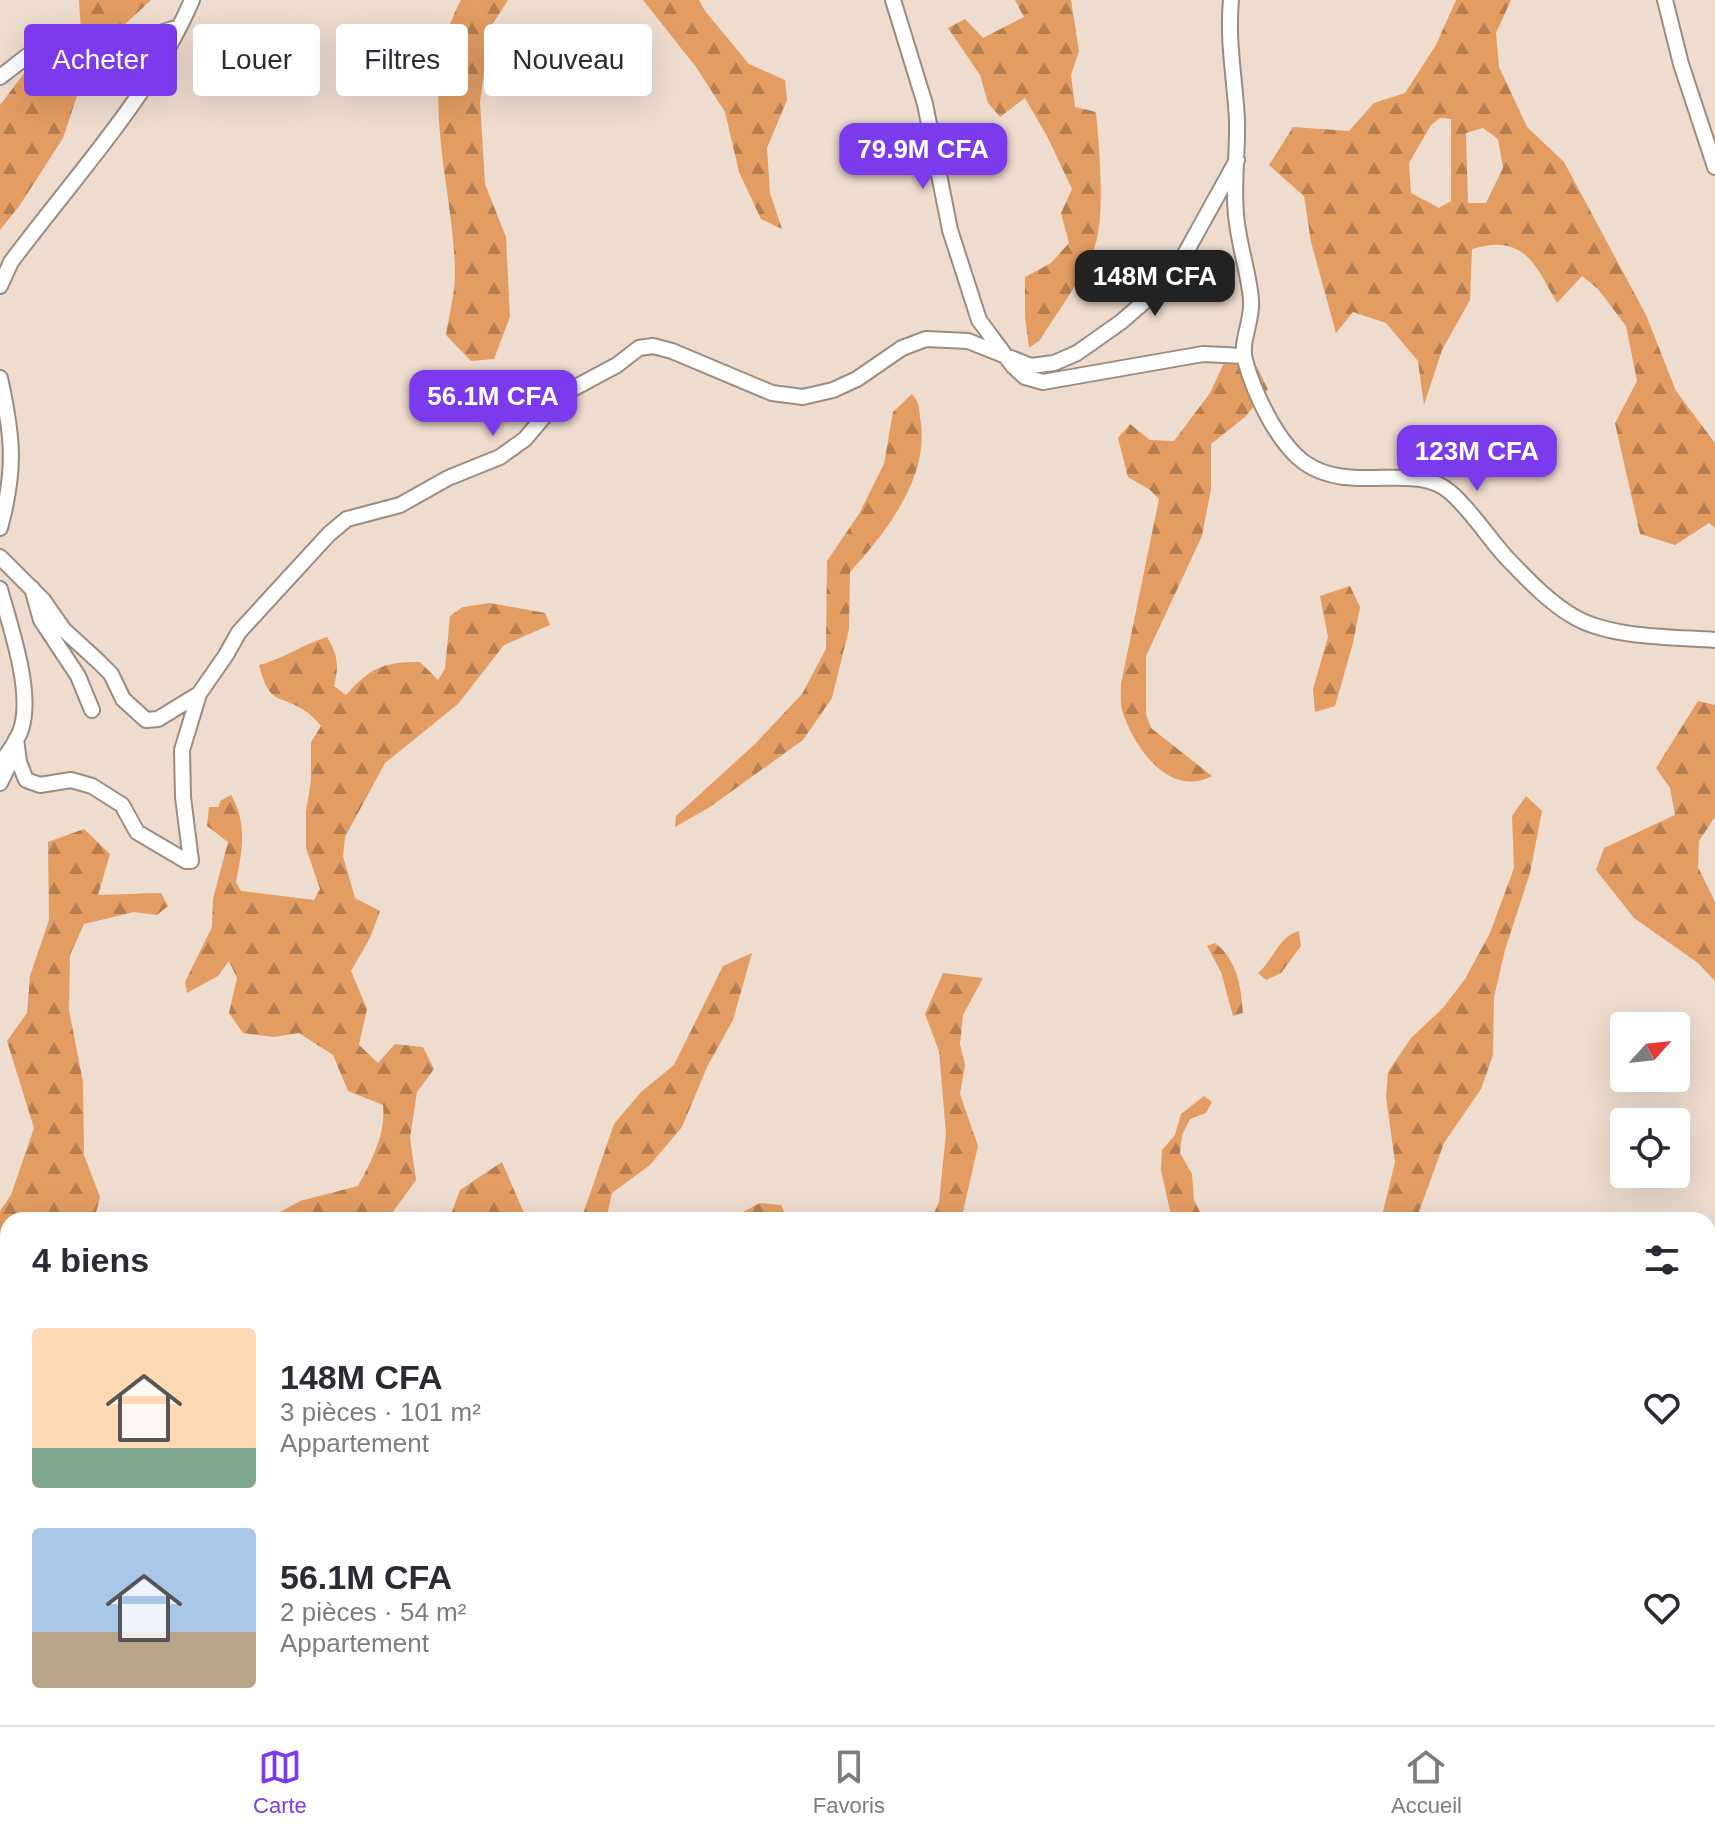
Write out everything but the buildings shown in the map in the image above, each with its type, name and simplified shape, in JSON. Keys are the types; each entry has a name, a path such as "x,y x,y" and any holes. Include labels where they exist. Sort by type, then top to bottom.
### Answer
{"street":[{"path":"0,286 11,262 144,87 192,0"},
{"path":"893,0 921,84 950,230 966,285 979,320 1025,377 1043,382 1203,354 1244,356"},
{"path":"1231,0 1228,28 1236,116 1236,221 1252,312 1244,356 1255,390 1285,442 1302,461 1319,471 1344,479 1410,478 1435,483 1450,491 1507,558 1565,611 1580,620 1611,630 1715,640"},
{"path":"1665,0 1681,64 1715,167"},
{"path":"0,77 61,36 103,51 179,27"},
{"path":"16,745 22,772 32,784 71,780 86,782 122,805 137,832 191,861 183,797 182,750 199,694 239,632 329,534 347,519 400,505 448,478 500,457 525,439 563,394 608,371 639,348 653,346 672,351 772,393 803,397 833,390 857,379 902,348 926,339 968,341 1031,366 1041,367 1068,358 1121,322 1174,273 1237,160"},
{"path":"0,378 8,413 12,456 11,485 0,528"},
{"path":"0,557 32,588 64,630 111,674 123,699 146,720 158,719 199,694"},
{"path":"32,588 41,620 78,676 92,710"},
{"path":"0,589 24,701 24,716 16,745 0,783"},
{"path":"0,764 16,745"}],"green space":[{"path":"79,0 151,0 125,24 81,24"},
{"path":"461,0 508,0 493,24 484,24 484,72 480,102 485,184 506,237 510,317 494,359 471,361 446,335 455,274 438,96 468,96 468,24 450,24"},
{"path":"643,0 699,0 749,64 785,80 787,100 767,148 770,193 782,229 761,219 739,172 725,112 696,67"},
{"path":"1015,0 1071,0 1079,51 1071,75 1075,107 1096,112 1100,164 1101,204 1097,240 1092,254 1040,340 1029,348 1025,277 1051,263 1069,243 1061,213 1072,189 1025,98 1000,117 988,103 980,75 948,28 965,19 983,38 1024,17"},
{"path":"1456,0 1511,0 1496,33 1499,67 1527,127 1564,162 1646,315 1676,391 1715,443 1715,528 1709,523 1675,545 1640,534 1615,423 1637,381 1626,326 1598,289 1582,276 1557,303 1526,255 1504,245 1472,249 1470,300 1442,350 1424,405 1418,361 1386,323 1353,312 1336,333 1311,242 1304,196 1269,165 1293,127 1349,131 1374,103 1405,93 1436,45","holes":["1440,118 1451,119 1451,201 1439,208 1411,193 1409,163 1431,125","1483,128 1498,139 1503,168 1486,203 1468,203 1466,133"]},
{"path":"24,73 24,96 77,96 63,138 0,230 0,105"},
{"path":"1224,363 1257,367 1268,389 1245,417 1211,444 1211,489 1202,536 1146,656 1146,714 1151,728 1212,776 1196,781 1181,780 1168,775 1144,753 1121,707 1121,684 1159,499 1128,477 1118,438 1130,424 1150,440 1174,441 1210,393"},
{"path":"912,394 920,417 922,439 919,460 903,501 878,539 850,572 849,629 832,698 803,740 710,807 675,827 676,816 755,744 802,694 826,649 827,561 859,514 884,464 893,412"},
{"path":"1350,586 1360,607 1353,643 1335,706 1315,712 1313,689 1328,637 1320,596"},
{"path":"490,603 545,613 550,625 504,645 458,704 385,763 345,837 343,856 355,898 380,911 370,938 351,971 367,1009 359,1045 378,1063 395,1044 423,1047 434,1069 417,1092 410,1138 416,1180 393,1212 280,1212 300,1201 358,1186 377,1147 383,1105 348,1091 333,1055 299,1033 274,1037 243,1033 229,1013 237,978 229,961 218,976 187,993 185,982 212,927 213,899 228,842 207,826 209,807 219,807 220,801 231,795 240,816 242,838 236,882 241,891 314,900 320,889 306,848 306,812 311,781 311,742 321,726 298,706 272,694 259,665 327,637 336,661 334,686 346,695 362,678 378,668 396,663 420,662 438,680 445,669 450,616 463,607"},
{"path":"1698,701 1715,705 1715,817 1699,841 1698,867 1715,902 1715,981 1698,963 1634,918 1596,870 1604,848 1675,815 1670,788 1656,768"},
{"path":"1526,796 1542,811 1530,873 1505,950 1494,997 1493,1055 1481,1089 1444,1143 1419,1212 1383,1212 1395,1162 1386,1097 1388,1072 1411,1038 1443,1008 1465,979 1490,933 1514,868 1512,816"},
{"path":"84,829 110,854 98,895 161,893 168,906 157,915 134,912 84,924 70,955 69,1010 83,1082 84,1155 100,1197 96,1212 0,1212 11,1195 34,1128 7,1041 27,1013 30,976 49,920 48,842"},
{"path":"1299,931 1301,946 1281,973 1266,980 1258,973 1281,943"},
{"path":"1215,943 1233,966 1243,1013 1233,1016 1221,972 1207,946"},
{"path":"752,953 733,1020 707,1067 682,1127 650,1165 612,1193 608,1212 584,1212 614,1124 641,1092 674,1065 723,966"},
{"path":"943,973 983,978 963,1015 960,1044 965,1065 960,1094 978,1146 963,1212 935,1212 939,1202 946,1133 939,1051 925,1014"},
{"path":"1204,1096 1212,1102 1206,1113 1190,1119 1182,1135 1180,1153 1192,1174 1194,1200 1200,1212 1170,1212 1161,1170 1162,1150 1175,1135 1181,1114"},
{"path":"502,1162 524,1212 452,1212 460,1190"},
{"path":"760,1203 781,1205 784,1212 743,1212"}]}
